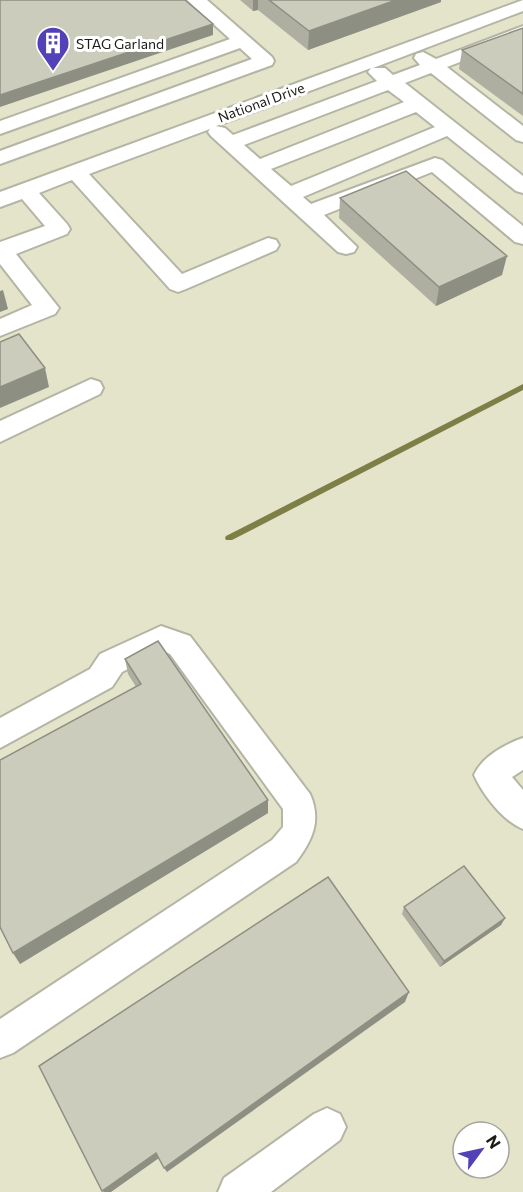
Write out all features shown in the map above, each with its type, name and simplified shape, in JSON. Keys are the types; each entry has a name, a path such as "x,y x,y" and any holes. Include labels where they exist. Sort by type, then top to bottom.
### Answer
{"street":[{"path":"0,158 265,61 196,0"},
{"path":"490,0 515,8"},
{"name":"National Drive","path":"0,200 515,8"},
{"path":"454,31 479,49"},
{"path":"230,143 523,32"},
{"path":"0,128 243,41"},
{"path":"409,48 523,136"},
{"path":"367,63 523,186"},
{"path":"120,86 171,136"},
{"path":"258,167 418,104"},
{"path":"208,122 346,247"},
{"path":"288,195 449,128"},
{"path":"309,213 435,164 523,237"},
{"path":"75,172 178,284 268,245"},
{"path":"0,328 47,308 1,250 59,230 26,190"},
{"path":"0,432 91,388"},
{"path":"0,734 101,678 111,663 161,639 180,645 298,805 299,832 284,851 0,1040"},
{"path":"523,753 490,775 523,814"},
{"path":"238,1192 327,1127"}],"shaded area":[{"path":"0,0 523,0 523,1192 0,1192"}],"building":[{"name":"STAG Garland","path":"0,0 185,0 213,24 0,95"},
{"path":"269,0 396,0 309,31"},
{"path":"523,28 523,94 462,50"},
{"path":"406,171 507,256 439,287 340,198"},
{"path":"19,334 45,368 0,387 0,342"},
{"path":"158,641 268,800 13,953 0,927 0,760 141,684 125,659"},
{"path":"464,866 505,918 444,961 404,907"},
{"path":"328,877 409,992 164,1168 156,1153 102,1191 39,1066"}],"waterway":[{"path":"229,538 523,387"}],"place":[{"name":"STAG Garland","path":"53,72"}]}
